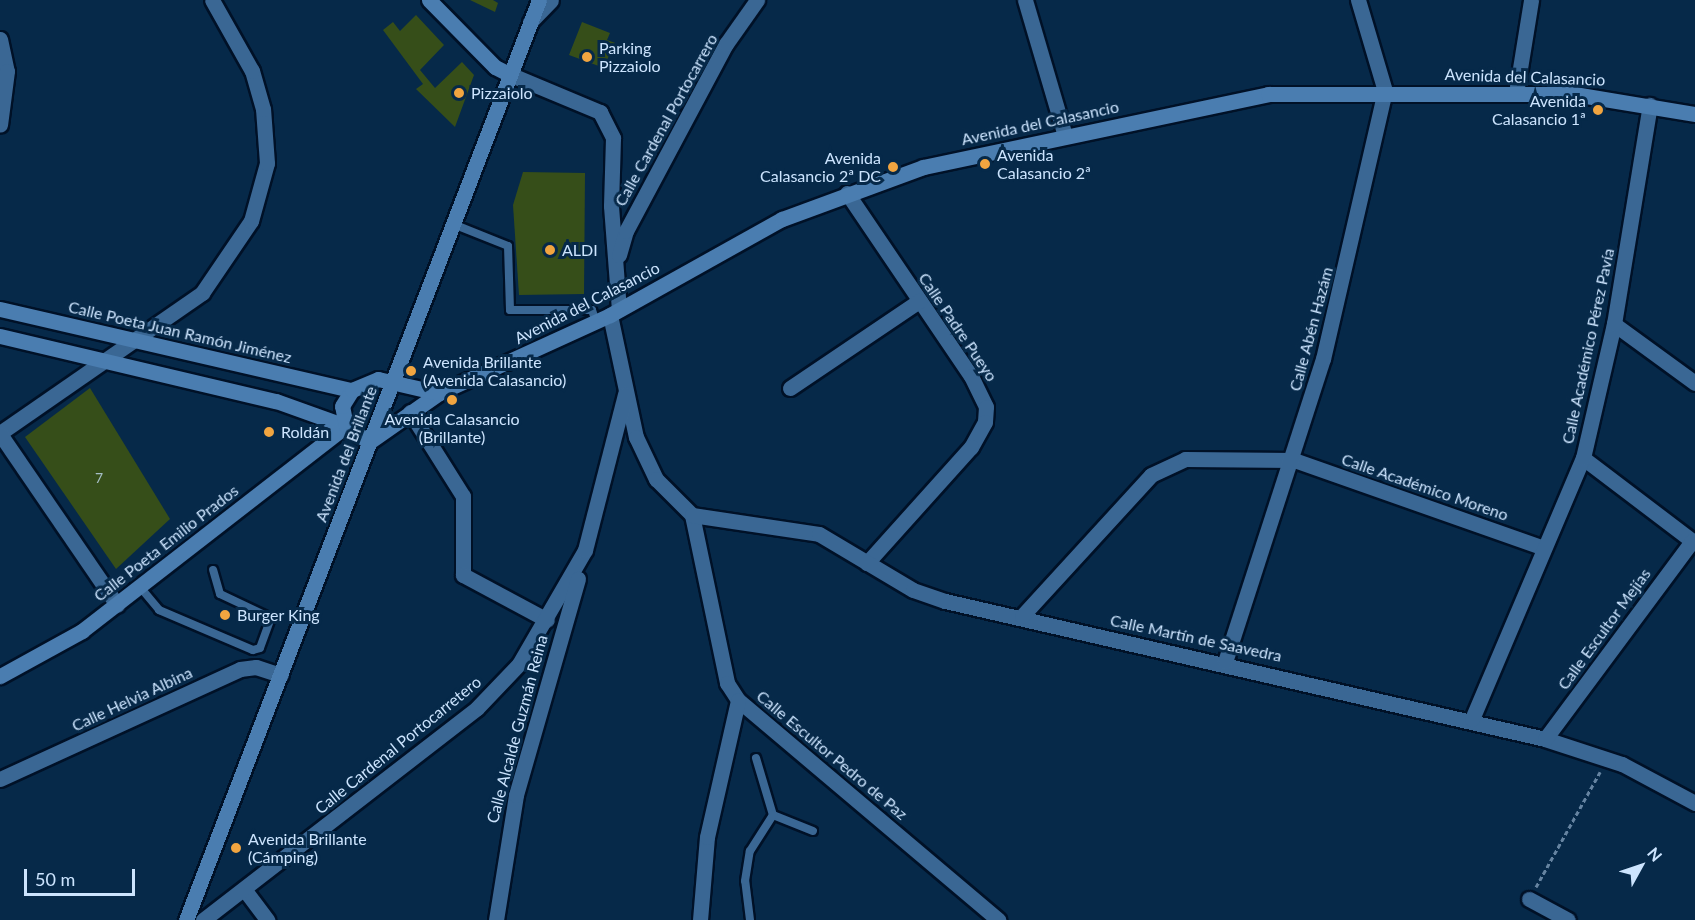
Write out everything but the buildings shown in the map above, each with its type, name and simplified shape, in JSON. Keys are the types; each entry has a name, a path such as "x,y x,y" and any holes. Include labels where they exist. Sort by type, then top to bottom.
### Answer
{"street":[{"path":"117,605 0,433 108,362 220,274 251,221 261,192 267,163 263,109 252,71 212,0"},
{"path":"429,0 495,67 509,74"},
{"name":"Avenida del Brillante","path":"186,920 539,0"},
{"path":"530,22 551,0"},
{"name":"Calle Cardenal Portocarrero","path":"608,316 616,263 626,231 726,44 757,0"},
{"path":"1025,0 1065,136"},
{"name":"Calle Abén Hazám","path":"1225,662 1294,460 1349,259 1385,91 1358,0"},
{"path":"1516,93 1531,0"},
{"path":"0,39 7,71 0,125"},
{"name":"Calle Cardenal Portocarrero","path":"509,74 600,112 613,138 610,206 616,263"},
{"name":"Avenida del Calasancio","path":"369,442 439,393 608,316 782,219 847,193 924,167 1268,94 1385,91 1608,97 1695,114"},
{"name":"Calle Académico Pérez Pavía","path":"1472,719 1583,458 1614,324 1650,105"},
{"name":"Calle Padre Pueyo","path":"847,193 983,396 985,422 970,447 867,562"},
{"path":"790,388 919,301"},
{"name":"Calle Poeta Juan Ramón Jiménez","path":"0,309 351,390"},
{"name":"Calle Escultor Pedro de Paz","path":"608,316 625,392 645,459 692,515 727,683 738,700 998,920"},
{"path":"1614,324 1695,383"},
{"path":"0,336 318,411 369,442"},
{"path":"346,426 342,406 351,390 378,379 439,393"},
{"name":"Calle Cardenal Portocarretero","path":"203,920 477,708 531,647 585,550 625,392"},
{"path":"410,412 463,496 463,575 547,620"},
{"name":"Calle Poeta Emilio Prados","path":"0,676 65,642 117,605 346,426"},
{"path":"1583,458 1693,542"},
{"name":"Calle Académico Moreno","path":"1022,616 1167,464 1185,459 1294,460 1544,548"},
{"name":"Calle Martín de Saavedra","path":"692,515 800,528 945,601 1225,662 1472,719 1545,739 1607,759 1695,803"},
{"name":"Calle Escultor Mejías","path":"1545,739 1693,542"},
{"name":"Calle Alcalde Guzmán Reina","path":"496,920 508,827 585,550"},
{"path":"531,647 556,657"},
{"name":"Calle Helvia Albina","path":"0,779 233,672 256,667 281,675"},
{"path":"700,920 707,837 738,700"},
{"path":"244,889 267,920"},
{"path":"1529,899 1568,920"}],"lane":[{"path":"453,224 508,246 510,310 592,310 608,316"},
{"path":"140,587 159,610 260,648 271,618 220,594 213,570"},
{"path":"750,920 746,881 750,851 773,815 756,758"},
{"path":"773,815 813,831"}],"path":[{"path":"1529,899 1607,759"}],"place":[{"name":"Parking Pizzaiolo","path":"587,57"},
{"name":"Pizzaiolo","path":"459,93"},
{"name":"Avenida Calasancio 1ª","path":"1598,110"},
{"name":"Avenida Calasancio 2ª","path":"985,164"},
{"name":"Avenida Calasancio 2ª DC","path":"893,167"},
{"name":"ALDI","path":"550,250"},
{"name":"Avenida Brillante (Avenida Calasancio)","path":"411,371"},
{"name":"Avenida Calasancio (Brillante)","path":"452,400"},
{"name":"Roldán","path":"269,432"},
{"name":"Burger King","path":"225,615"},
{"name":"Avenida Brillante (Cámping)","path":"236,848"}]}
